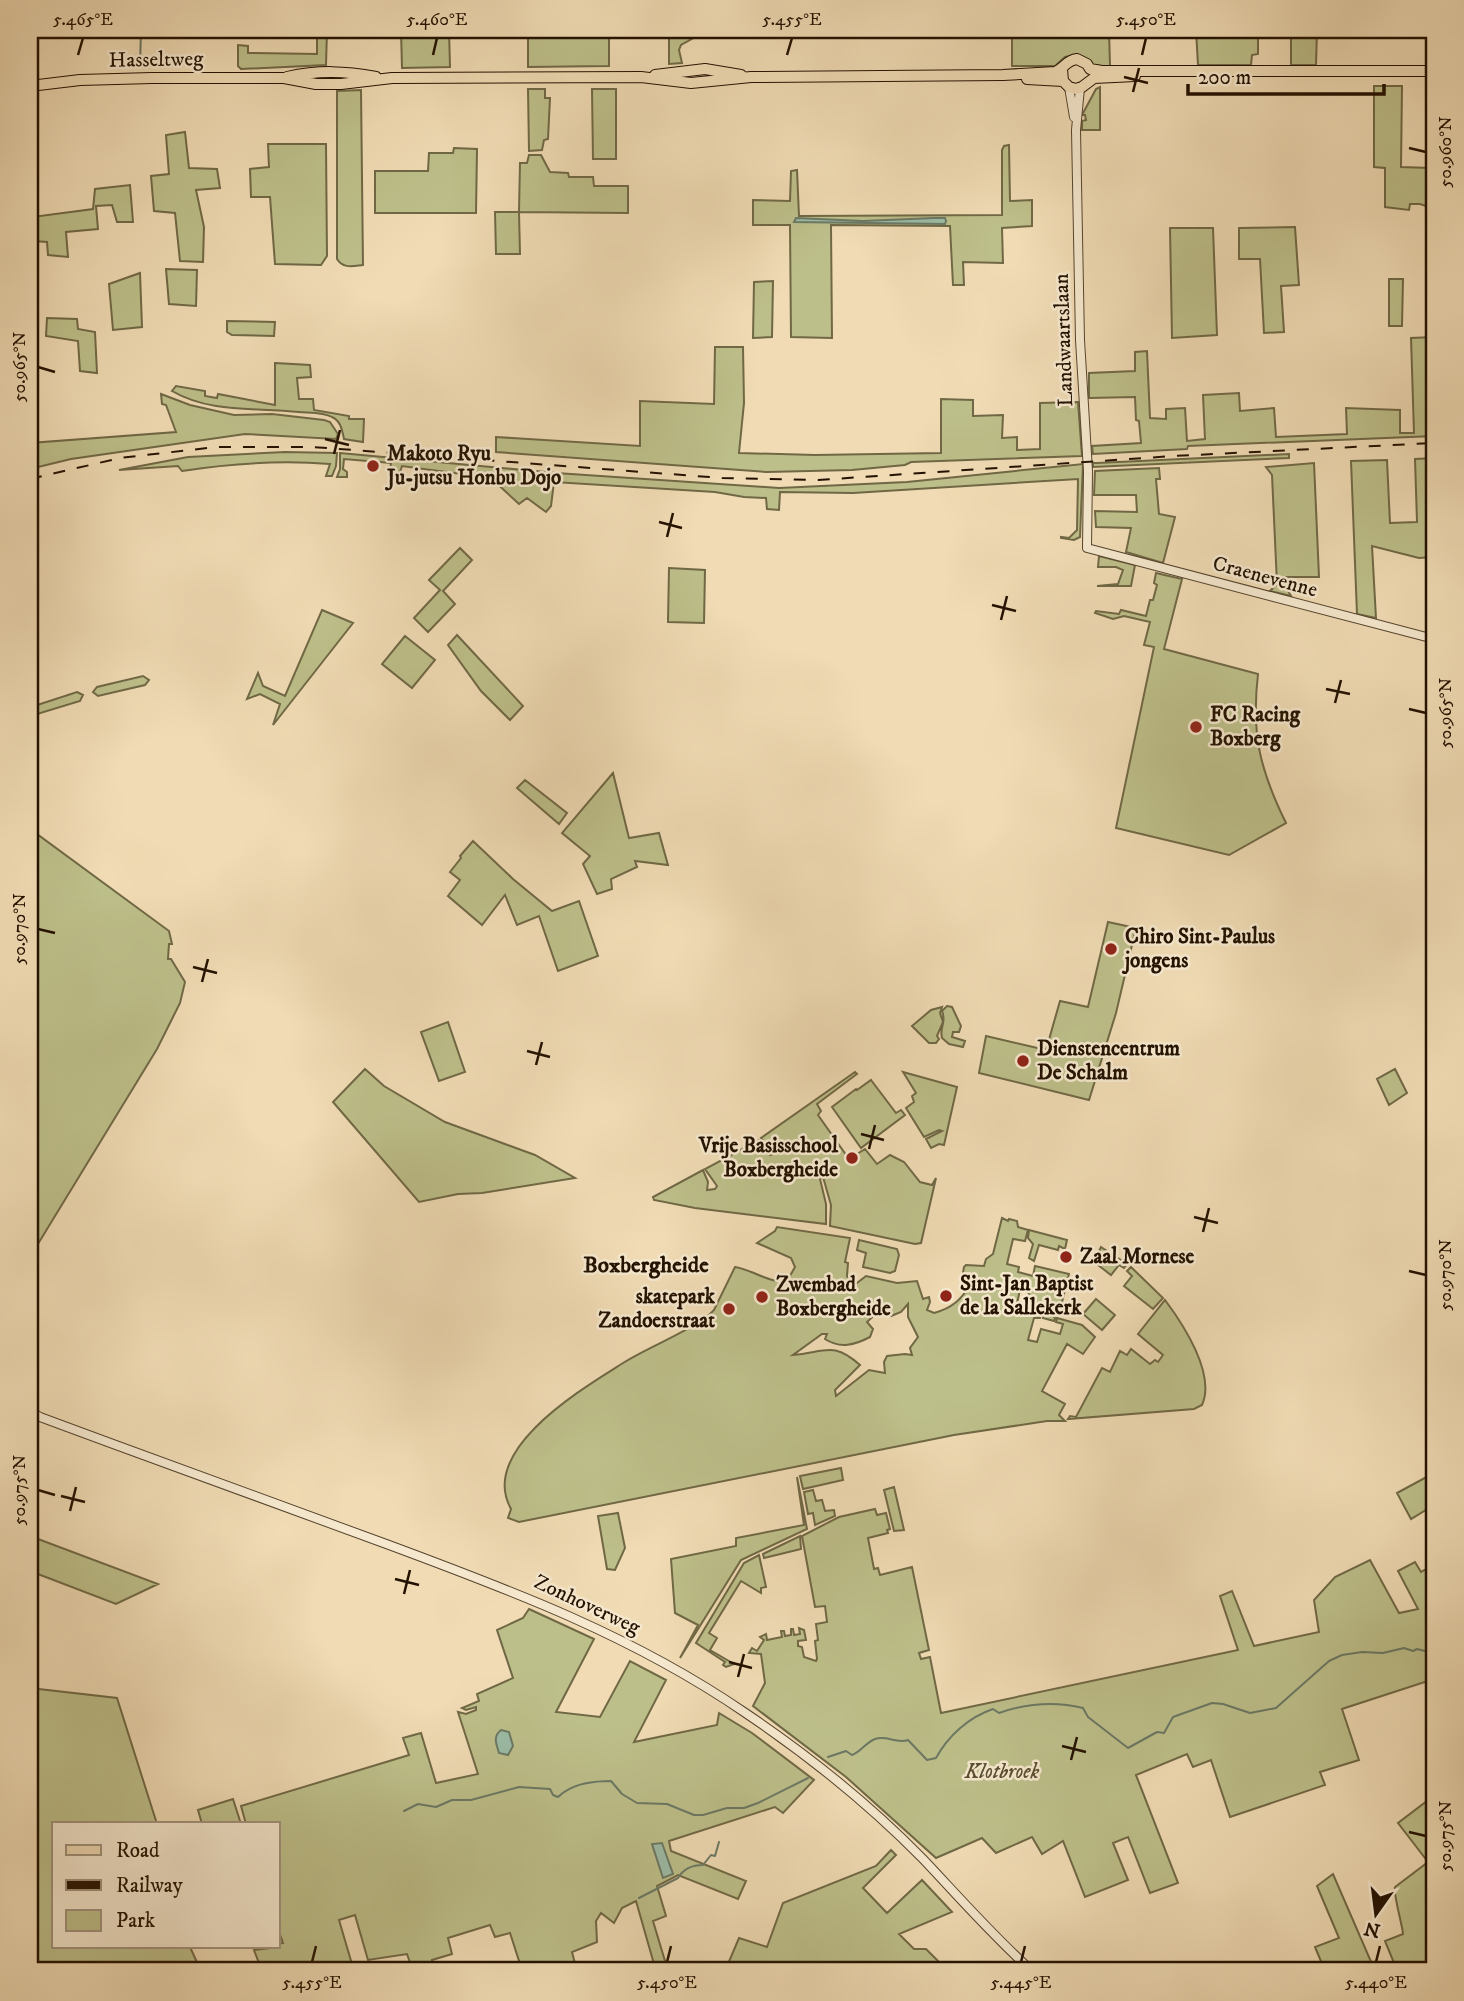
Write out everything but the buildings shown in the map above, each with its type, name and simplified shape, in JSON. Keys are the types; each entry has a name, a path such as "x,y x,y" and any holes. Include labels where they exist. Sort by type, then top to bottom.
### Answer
{"main road":[{"name":"Hasseltweg","path":"30,86 105,79 284,78 331,84 392,78 640,77 691,83 751,76 1003,75 1046,73 1062,69 1067,62 1077,59 1087,64 1090,74 1434,71"},
{"name":"Hasseltweg","path":"640,77 705,69 751,76"},
{"path":"705,69 710,75 706,82"},
{"path":"1062,69 1071,85 1090,74"},
{"path":"689,70 686,77 691,83"},
{"name":"Hasseltweg","path":"284,78 316,71 346,71 392,78"},
{"path":"330,71 324,78 331,84"},
{"name":"Hasseltweg","path":"1003,75 1071,85"}],"street":[{"name":"Landwaartslaan","path":"1071,85 1076,130 1080,340 1088,471 1087,548"},
{"name":"Craenevenne","path":"1087,548 1434,639"},
{"name":"Zonhoverweg","path":"30,1413 487,1581 564,1612 650,1654 743,1711 840,1783 921,1858 1032,1971"}],"green space":[{"path":"317,30 327,30 326,65 241,69 238,66 238,45 248,46 248,53 317,54"},
{"path":"401,30 449,30 450,67 402,68"},
{"path":"528,30 609,30 609,66 528,67"},
{"path":"669,30 699,30 699,35 681,45 679,50 682,63 669,64"},
{"path":"1012,30 1109,30 1110,66 1094,66 1076,55 1065,57 1055,66 1012,66"},
{"path":"1196,30 1258,30 1258,54 1252,55 1251,65 1198,65"},
{"path":"1291,30 1317,30 1316,65 1291,65"},
{"path":"1374,86 1402,86 1401,167 1431,168 1432,208 1420,204 1410,204 1409,210 1385,207 1385,168 1374,167"},
{"path":"1100,87 1100,130 1082,130 1082,121 1086,120 1085,115 1082,115 1096,89"},
{"path":"528,89 545,89 545,98 550,98 548,139 544,140 542,150 529,151"},
{"path":"592,89 616,89 616,159 593,159"},
{"path":"361,90 363,265 348,266 337,259 337,91"},
{"path":"185,132 189,168 217,169 220,188 196,190 204,227 203,262 180,261 175,213 154,211 151,176 169,174 166,135"},
{"path":"268,144 326,144 327,256 321,265 275,264 270,197 251,197 250,169 269,167"},
{"path":"1009,145 1010,201 1032,200 1032,226 1002,228 1003,263 963,262 964,285 953,285 950,226 831,225 832,338 791,337 790,225 753,225 753,200 790,201 791,171 797,170 799,216 1002,215 1002,150"},
{"path":"454,148 477,149 476,213 375,213 375,171 428,171 429,153 453,153"},
{"path":"529,155 541,155 550,172 568,173 569,177 593,177 594,186 628,186 628,213 519,212 520,163 527,163"},
{"path":"130,185 133,222 117,222 112,205 96,206 98,229 66,232 68,257 48,255 47,242 34,241 32,217 93,209 95,189"},
{"path":"495,212 519,212 520,254 496,254"},
{"path":"1295,227 1299,285 1281,286 1284,332 1264,333 1260,259 1239,259 1239,228"},
{"path":"1170,228 1213,228 1217,335 1172,338"},
{"path":"166,269 197,270 196,306 169,304"},
{"path":"140,273 142,327 113,330 109,284"},
{"path":"1389,279 1403,279 1402,326 1389,326"},
{"path":"773,281 772,337 753,338 754,282"},
{"path":"47,318 77,319 78,329 95,332 97,373 80,371 78,341 46,336"},
{"path":"227,321 275,322 274,336 232,335 227,332"},
{"path":"1434,337 1434,436 1188,446 1187,449 1093,454 1092,446 1141,443 1135,397 1089,398 1089,373 1135,371 1135,352 1147,351 1150,418 1166,419 1166,409 1185,408 1187,441 1205,439 1203,395 1239,393 1240,411 1274,408 1276,437 1347,434 1346,408 1400,410 1400,433 1414,433 1411,338"},
{"path":"715,347 743,347 744,403 739,453 941,453 941,399 973,400 973,416 1003,415 1002,438 1017,437 1017,450 1040,449 1040,403 1078,402 1082,456 911,462 905,465 852,470 767,472 496,452 496,437 640,446 640,401 714,404"},
{"path":"275,363 310,365 311,377 297,378 299,399 313,399 314,410 349,416 349,419 364,419 363,442 344,439 337,421 324,414 218,406 172,391 176,386 205,391 205,396 217,398 218,394 275,405"},
{"path":"161,394 190,405 234,415 272,414 324,420 330,422 338,434 336,439 245,434 71,459 30,469 30,443 176,432 166,405 162,404"},
{"path":"285,452 337,453 336,466 332,476 326,476 330,464 293,462 238,464 182,471 178,466 119,470 188,457"},
{"path":"340,453 556,473 779,488 907,482 1083,464 1080,537 1074,540 1061,538 1069,538 1077,530 1078,479 853,493 780,492 779,510 767,509 766,498 715,492 554,482 551,506 546,512 527,498 519,504 491,478 402,466 398,478 389,478 391,463 344,459 343,469 347,472 347,477 337,477"},
{"path":"1289,454 1289,458 1093,467 1093,463"},
{"path":"1434,458 1434,557 1419,558 1372,546 1376,618 1357,614 1351,461 1387,460 1390,523 1417,522 1415,459"},
{"path":"1314,463 1319,577 1286,577 1291,596 1270,591 1277,584 1272,475 1266,467"},
{"path":"1159,468 1160,479 1156,479 1159,514 1175,517 1163,563 1126,552 1131,528 1096,527 1095,511 1137,512 1136,495 1094,495 1095,471"},
{"path":"460,548 472,560 443,591 455,604 428,632 414,618 440,590 429,580"},
{"path":"1099,556 1135,565 1131,586 1097,586 1118,584 1123,570 1116,567 1098,567"},
{"path":"669,568 705,570 704,623 668,622"},
{"path":"1156,573 1182,579 1164,649 1258,674 1256,715 1260,751 1270,786 1286,823 1229,855 1116,828 1154,647 1144,645 1150,622 1124,616 1113,619 1095,613 1119,614 1121,610 1146,616 1157,585 1154,583"},
{"path":"322,610 353,623 273,725 280,704 260,694 247,699 258,673 263,686 285,696"},
{"path":"457,635 523,706 510,720 481,691 448,645"},
{"path":"405,636 435,660 412,688 382,664"},
{"path":"143,676 149,680 145,685 98,696 93,692 97,687"},
{"path":"77,692 83,695 80,701 34,715 30,713 31,707"},
{"path":"613,773 629,838 659,833 668,865 635,861 637,867 611,879 612,889 597,894 583,864 590,856 562,833"},
{"path":"525,780 567,813 559,824 517,788"},
{"path":"30,824 33,831 169,931 172,944 169,944 168,959 171,959 185,982 180,1003 157,1049 30,1257"},
{"path":"473,841 552,911 579,901 598,956 558,971 539,916 517,925 505,895 482,925 448,896 460,880 450,872"},
{"path":"1108,922 1136,928 1116,1013 1089,1100 979,1073 986,1036 1046,1050 1060,1001 1088,1007"},
{"path":"947,1006 952,1007 961,1026 959,1032 953,1032 952,1037 965,1041 963,1047 949,1044 942,1038 942,1011"},
{"path":"942,1007 940,1013 943,1022 937,1036 939,1039 936,1043 929,1043 912,1026 931,1010"},
{"path":"448,1022 465,1072 439,1081 421,1032"},
{"path":"365,1069 384,1086 445,1122 535,1155 575,1178 419,1202 333,1102"},
{"path":"1395,1069 1407,1093 1389,1105 1377,1079"},
{"path":"855,1072 857,1074 817,1104 821,1111 818,1115 849,1159 865,1149 877,1164 890,1155 904,1162 920,1182 932,1185 936,1178 921,1243 830,1226 831,1205 823,1177 820,1179 826,1204 826,1224 695,1208 654,1200 653,1197 703,1170 708,1182 707,1190 715,1189 717,1186 705,1169 759,1140 770,1155 773,1154 761,1138"},
{"path":"903,1072 957,1087 944,1145 931,1148 926,1139 942,1131 924,1137 906,1108 914,1102 912,1096 916,1093"},
{"path":"871,1080 896,1113 901,1110 905,1115 861,1148 832,1107"},
{"path":"1002,1218 1017,1221 1018,1227 1028,1230 1025,1241 1013,1239 1007,1264 1019,1267 1018,1272 1033,1276 1035,1266 1069,1274 1060,1310 1044,1306 1040,1318 1034,1318 1028,1340 1037,1342 1041,1329 1060,1334 1063,1324 1056,1322 1057,1318 1082,1325 1095,1337 1083,1354 1067,1344 1042,1391 1065,1404 1059,1415 1065,1421 1047,1421 954,1435 519,1522 508,1518 511,1509 505,1487 509,1465 521,1444 561,1405 623,1363 708,1316 714,1310 735,1267 774,1280 787,1281 795,1267 791,1258 757,1243 777,1227 850,1238 845,1262 848,1263 847,1276 851,1282 857,1283 866,1276 897,1283 917,1281 923,1299 929,1297 927,1310 934,1313 951,1306 967,1290 970,1285 963,1273 966,1265 984,1266 986,1259 993,1254","holes":["1021,1285 1030,1287 1027,1302 1038,1305 1036,1313 1028,1311 1026,1316 1015,1313","908,1304 908,1317 918,1337 910,1348 912,1355 887,1356 884,1362 885,1373 869,1370 836,1396 835,1390 860,1365 836,1350 793,1355 822,1334 827,1334 825,1339 842,1345 864,1340 870,1337 873,1329 867,1322 881,1309 891,1316 901,1312"]},
{"path":"1029,1230 1067,1240 1065,1249 1039,1245 1034,1261 1029,1258 1033,1244 1028,1238"},
{"path":"859,1240 897,1249 899,1255 895,1271 890,1273 863,1267 866,1253 857,1250"},
{"path":"1101,1247 1127,1264 1124,1268 1119,1265 1111,1275 1094,1262"},
{"path":"1131,1267 1163,1298 1153,1309 1124,1286 1132,1276 1127,1271"},
{"path":"1096,1299 1115,1315 1102,1330 1083,1314"},
{"path":"1165,1300 1196,1350 1201,1364 1205,1379 1202,1405 1194,1409 1068,1419 1070,1416 1076,1417 1102,1368 1110,1372 1120,1351 1127,1355 1131,1349 1150,1364 1155,1360 1158,1362 1163,1355 1138,1334"},
{"path":"1046,1307 1055,1318 1054,1321 1043,1318"},
{"path":"841,1468 843,1480 803,1489 800,1476"},
{"path":"1434,1473 1434,1505 1411,1519 1397,1493"},
{"path":"797,1477 807,1529 741,1560 680,1658 698,1625 675,1613 671,1559 736,1546 736,1538 804,1525"},
{"path":"894,1487 904,1530 894,1531 884,1490"},
{"path":"813,1490 816,1501 822,1500 825,1511 834,1510 835,1516 815,1525 813,1513 808,1514 804,1492"},
{"name":"Klotbroek","path":"875,1509 877,1515 886,1513 890,1529 887,1530 888,1533 868,1538 874,1569 878,1568 880,1575 912,1567 929,1650 919,1653 921,1659 930,1657 941,1713 1238,1650 1220,1596 1232,1591 1254,1646 1319,1632 1314,1600 1335,1577 1370,1560 1399,1613 1418,1609 1398,1571 1415,1562 1421,1572 1434,1565 1434,1679 1342,1709 1359,1760 1320,1772 1325,1785 1230,1817 1211,1760 1193,1767 1187,1754 1136,1775 1178,1883 1150,1893 1128,1837 1113,1843 1128,1880 1085,1897 1063,1841 1042,1854 1032,1837 996,1853 982,1838 936,1858 846,1777 753,1706 765,1683 761,1654 749,1653 752,1648 757,1651 764,1640 760,1637 766,1634 767,1640 782,1637 781,1631 784,1631 785,1636 791,1635 791,1629 794,1635 800,1634 799,1628 804,1630 806,1640 798,1641 804,1657 816,1661 817,1659 816,1624 827,1622 825,1606 815,1607 802,1536 839,1517"},
{"path":"618,1513 625,1548 615,1570 607,1569 598,1516"},
{"path":"30,1536 158,1584 116,1604 30,1571"},
{"path":"800,1536 801,1549 764,1558 763,1554"},
{"path":"759,1555 766,1587 761,1588 761,1593 741,1581 709,1633 717,1638 710,1650 734,1664 726,1667 723,1665 725,1662 696,1643 744,1563"},
{"path":"529,1609 594,1639 556,1712 600,1717 630,1661 666,1680 634,1742 717,1725 719,1713 752,1733 814,1780 783,1813 775,1807 669,1841 671,1851 746,1881 738,1899 678,1875 657,1886 666,1916 653,1921 668,1971 656,1971 636,1901 622,1908 614,1923 601,1913 596,1921 597,1942 572,1952 577,1971 540,1971 537,1963 521,1967 510,1933 495,1937 490,1925 448,1938 452,1954 432,1960 436,1971 413,1971 407,1954 368,1960 355,1915 339,1920 354,1971 262,1971 254,1950 280,1948 280,1944 283,1943 280,1935 280,1822 245,1822 241,1806 409,1755 403,1738 421,1733 436,1783 478,1774 458,1712 466,1714 476,1710 476,1707 466,1710 462,1708 479,1701 477,1694 513,1678 497,1630 523,1618"},
{"path":"30,1688 117,1698 156,1822 52,1822 52,1948 190,1948 201,1971 75,1971 65,1968 59,1971 30,1971"},
{"path":"1431,1798 1434,1802 1434,1971 1375,1971 1394,1963 1385,1941 1403,1934 1395,1887 1428,1862 1398,1823"},
{"path":"233,1799 240,1822 201,1822 198,1810"},
{"path":"891,1850 896,1855 863,1888 887,1913 922,1880 952,1912 899,1934 914,1949 926,1949 948,1971 725,1971 739,1938 767,1947 783,1903 876,1866"},
{"path":"1333,1874 1375,1971 1325,1971 1315,1947 1339,1938 1317,1886"}],"shaded area":[{"path":"796,218 863,221 945,218 946,221 945,224 794,222"},
{"path":"501,1730 509,1732 513,1746 508,1755 499,1753 497,1747 496,1738"},
{"path":"662,1843 673,1874 663,1878 652,1844"}],"waterway":[{"path":"140,66 141,30"},
{"path":"828,1757 846,1751 852,1755 875,1739 884,1738 908,1740 927,1760 936,1758 960,1728 984,1712 993,1709 999,1713 1019,1707 1051,1704 1083,1708 1088,1717 1128,1748 1157,1732 1164,1733 1173,1717 1212,1703 1250,1713 1276,1708 1329,1661 1342,1655 1383,1653 1404,1648 1413,1651 1434,1650"},
{"path":"404,1811 418,1804 436,1807 452,1800 471,1800 519,1787 550,1789 553,1795 558,1797 576,1786 611,1781 622,1794 637,1803 667,1804 694,1815 703,1815 727,1808 744,1808 808,1778"},
{"path":"639,1898 678,1878 689,1868 703,1865 711,1855 715,1856 719,1842"}],"railway":[{"path":"30,479 120,458 216,447 313,447 722,478 818,480 1174,456 1434,443"}],"place":[{"name":"Makoto Ryu Ju-jutsu Honbu Dojo","path":"373,466"},
{"name":"FC Racing Boxberg","path":"1196,727"},
{"name":"Chiro Sint-Paulus jongens","path":"1111,949"},
{"name":"Dienstencentrum De Schalm","path":"1023,1061"},
{"name":"Vrije Basisschool Boxbergheide","path":"852,1158"},
{"name":"Zaal Mornese","path":"1066,1257"},
{"name":"Sint-Jan Baptist de la Sallekerk","path":"946,1296"},
{"name":"Zwembad Boxbergheide","path":"762,1297"},
{"name":"skatepark Zandoerstraat","path":"729,1309"}],"district":[{"name":"Boxbergheide","path":"646,1265"}]}
